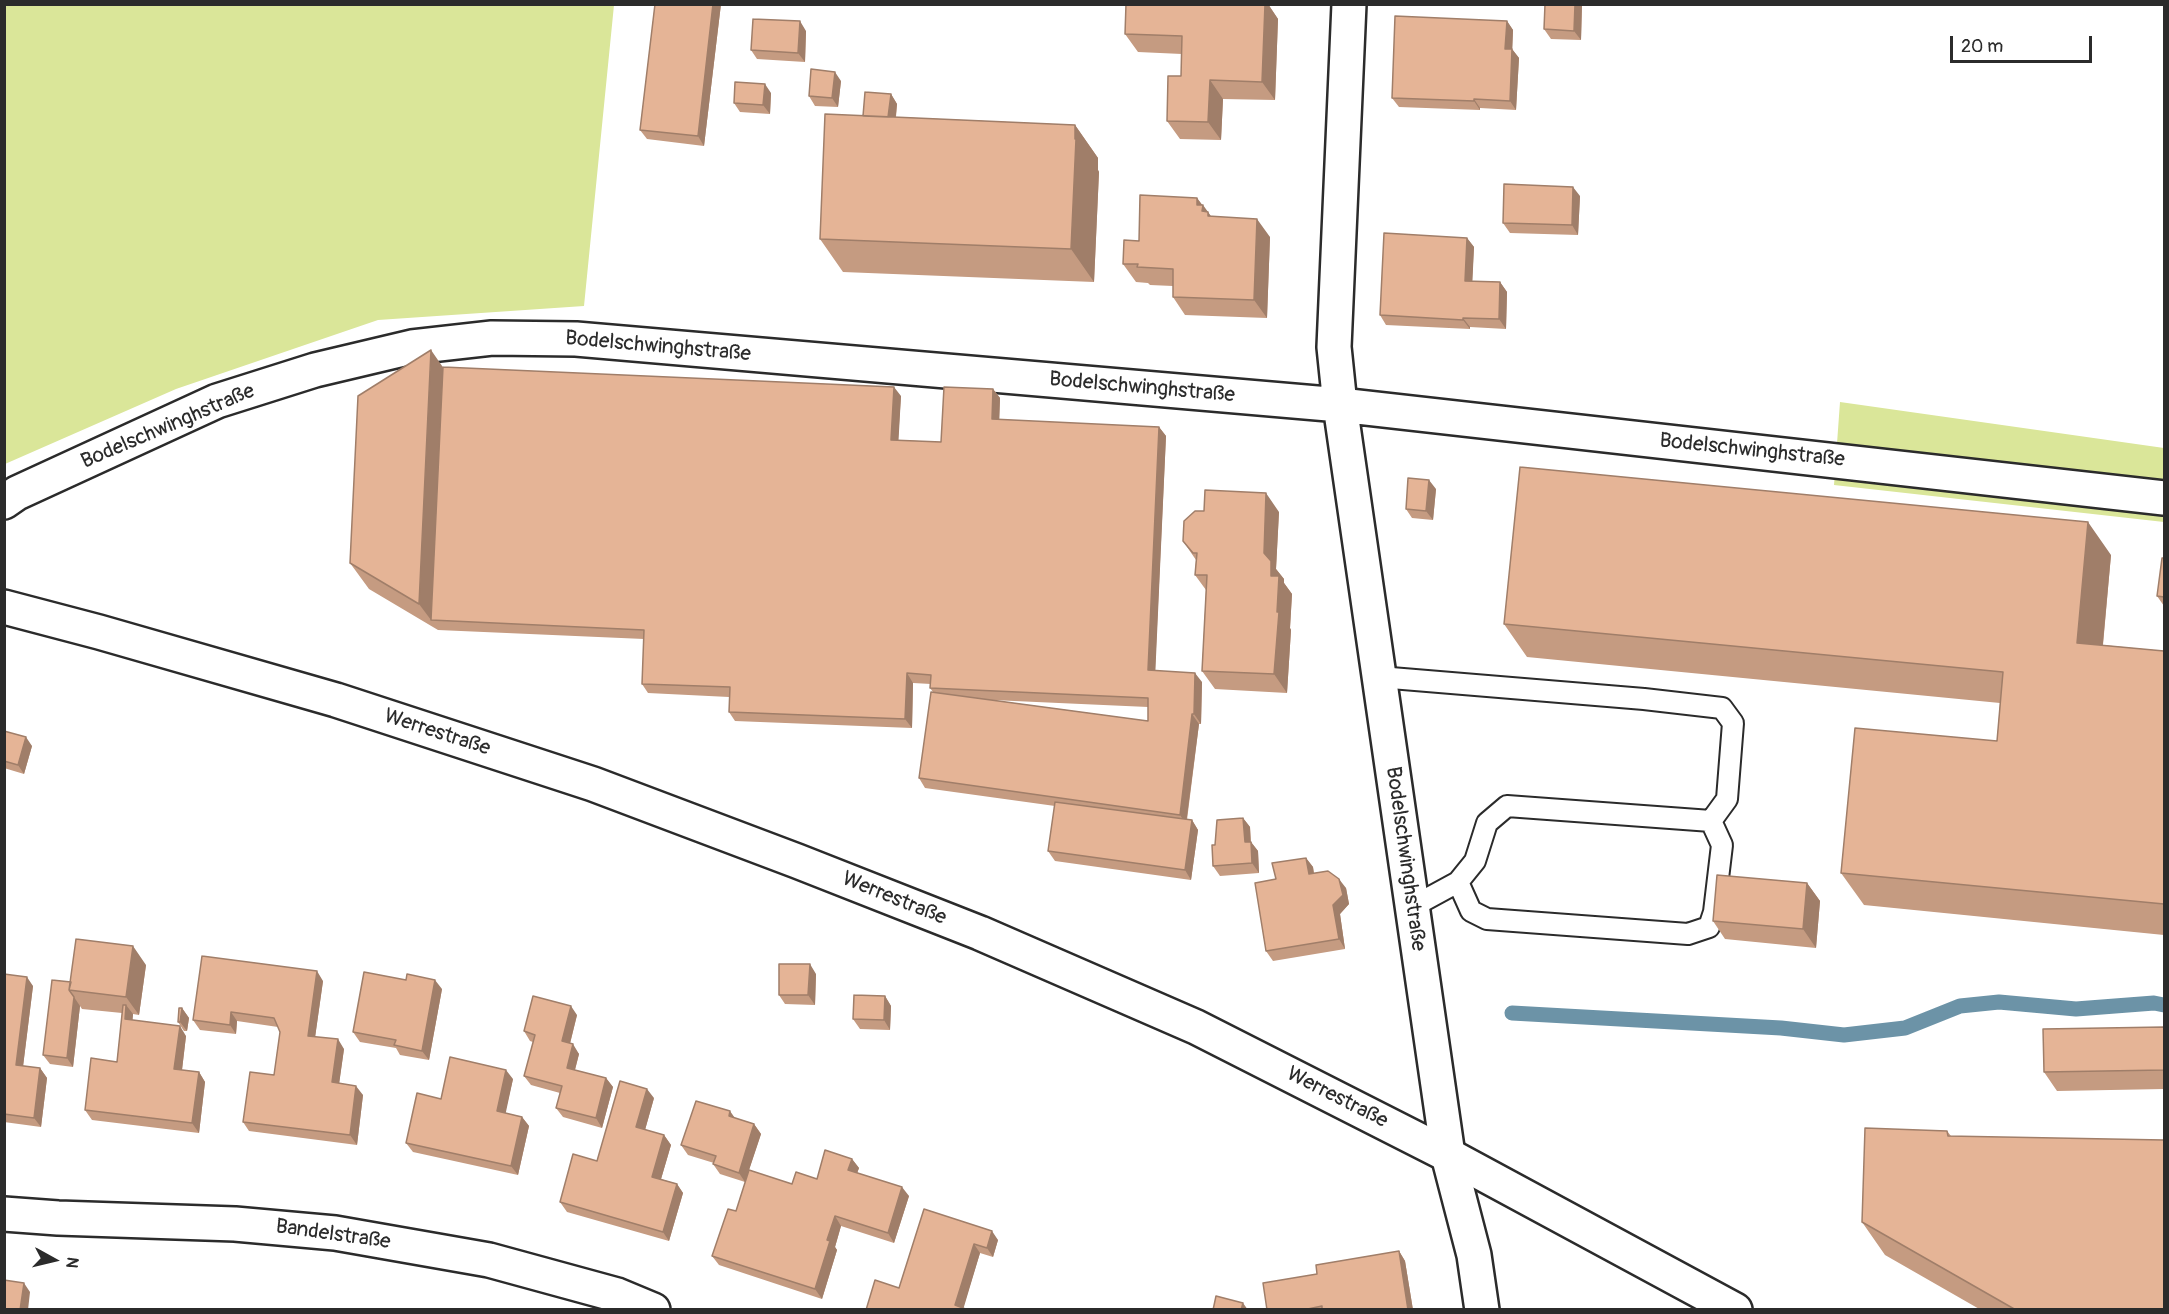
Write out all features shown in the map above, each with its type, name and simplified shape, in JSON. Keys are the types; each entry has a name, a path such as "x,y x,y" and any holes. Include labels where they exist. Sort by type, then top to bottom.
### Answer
{"street":[{"name":"Bodelschwinghstraße","path":"1349,4 1334,347 1340,405 1448,1155 1474,1255 1482,1310"},
{"name":"Bodelschwinghstraße","path":"4,502 17,493 217,401 315,370 412,347 492,338 576,339 1340,405 2164,498"},
{"name":"Werrestraße","path":"4,607 336,700 593,784 980,933 1196,1027 1448,1155 1735,1310"},
{"name":"Bandelstraße","path":"4,1214 235,1224 334,1233 489,1260 617,1295 653,1310"}],"lane":[{"path":"1379,677 1644,699 1722,708 1733,723 1727,799 1712,821"},
{"path":"1412,907 1458,882 1475,861 1487,823 1507,806 1712,821"},
{"path":"1458,882 1470,911 1487,919 1688,934 1709,927 1714,912 1722,845 1712,821"}],"green space":[{"path":"5,4 614,5 584,306 378,320 176,389 5,464"},
{"path":"1840,402 2164,448 2164,522 1834,485"}],"building":[{"path":"655,4 713,4 698,136 640,130"},
{"path":"1126,4 1265,4 1262,82 1210,80 1208,122 1167,121 1168,76 1181,76 1182,36 1125,34"},
{"path":"1545,4 1575,4 1574,31 1544,29"},
{"path":"1395,16 1507,21 1505,49 1512,49 1510,101 1392,98"},
{"path":"753,19 800,21 798,53 751,50"},
{"path":"811,69 835,72 832,98 809,96"},
{"path":"735,82 765,84 763,105 734,103"},
{"path":"865,92 891,94 888,117 863,116"},
{"path":"825,114 1075,125 1071,249 820,239"},
{"path":"1504,184 1573,187 1572,225 1503,223"},
{"path":"1140,195 1197,198 1197,205 1203,205 1202,211 1208,212 1208,216 1257,219 1254,300 1173,297 1173,269 1123,264 1124,240 1139,241"},
{"path":"1384,233 1467,238 1465,281 1500,282 1499,319 1463,318 1463,320 1380,315"},
{"path":"431,350 419,604 350,563 358,396"},
{"path":"443,367 894,387 891,440 941,442 944,387 993,389 992,419 1159,427 1148,670 1195,673 1194,714 1192,714 1180,815 919,778 931,692 1148,721 1148,698 930,688 931,675 907,673 905,719 729,712 730,687 642,684 644,630 431,620"},
{"path":"1520,467 2088,522 2077,643 2164,651 2164,904 1841,873 1855,728 1997,741 2003,672 1504,624"},
{"path":"1408,478 1429,480 1426,511 1406,509"},
{"path":"1205,490 1266,493 1264,553 1271,561 1271,576 1279,576 1277,612 1279,612 1274,674 1202,671 1207,575 1195,575 1197,553 1193,553 1183,541 1184,521 1195,511 1204,511"},
{"path":"2162,558 2164,558 2164,597 2157,596"},
{"path":"4,731 26,737 18,765 4,761"},
{"path":"1055,802 1192,820 1185,870 1048,851"},
{"path":"1243,818 1245,842 1251,842 1252,863 1213,866 1212,845 1215,845 1217,820"},
{"path":"1306,858 1309,874 1328,871 1339,879 1343,895 1333,905 1339,939 1266,951 1255,883 1276,879 1272,863"},
{"path":"1717,875 1807,883 1803,929 1713,921"},
{"path":"76,939 133,946 126,997 69,990"},
{"path":"202,956 317,971 308,1036 338,1039 332,1082 356,1086 350,1135 243,1122 250,1072 274,1075 280,1032 274,1018 231,1012 230,1025 193,1020"},
{"path":"779,964 810,964 808,995 779,995"},
{"path":"364,972 406,980 407,974 435,980 422,1051 394,1045 396,1040 353,1032"},
{"path":"4,974 27,977 16,1065 40,1068 34,1118 4,1114"},
{"path":"52,980 71,982 69,990 74,997 67,1058 43,1055"},
{"path":"854,995 885,996 884,1020 853,1019"},
{"path":"533,996 571,1006 562,1041 573,1044 567,1068 606,1078 596,1118 556,1108 562,1086 524,1076 535,1035 524,1031"},
{"path":"123,1005 126,1005 125,1019 180,1026 174,1069 199,1072 192,1123 85,1110 91,1058 117,1062"},
{"path":"179,1008 182,1008 180,1022 178,1022"},
{"path":"2164,1027 2164,1070 2044,1072 2043,1029"},
{"path":"450,1057 506,1070 497,1111 522,1117 511,1166 406,1143 417,1093 441,1099"},
{"path":"620,1081 647,1089 636,1127 664,1135 652,1177 677,1184 663,1232 560,1202 573,1154 597,1161"},
{"path":"696,1101 730,1111 729,1116 754,1124 739,1173 713,1164 716,1156 681,1145"},
{"path":"1865,1128 1947,1131 1948,1136 2164,1140 2164,1310 2016,1310 1862,1222"},
{"path":"825,1150 852,1159 848,1170 902,1187 888,1233 835,1216 815,1289 712,1256 728,1209 736,1211 749,1170 792,1184 796,1172 817,1179"},
{"path":"924,1209 992,1231 987,1248 974,1244 955,1305 968,1310 866,1310 875,1280 899,1288"},
{"path":"1399,1251 1408,1310 1322,1310 1322,1306 1303,1310 1267,1310 1263,1283 1317,1274 1316,1265"},
{"path":"4,1280 24,1283 20,1310 4,1310"},
{"path":"1216,1296 1243,1303 1241,1310 1213,1310"}],"waterway":[{"path":"1512,1013 1781,1028 1844,1035 1905,1028 1960,1006 1999,1002 2076,1009 2154,1003 2164,1005"}]}
